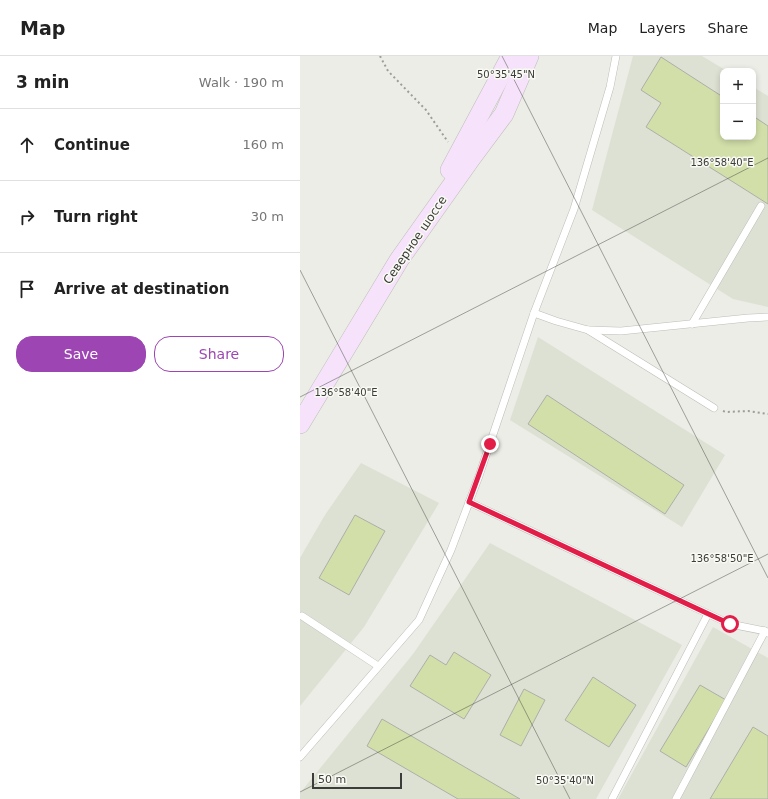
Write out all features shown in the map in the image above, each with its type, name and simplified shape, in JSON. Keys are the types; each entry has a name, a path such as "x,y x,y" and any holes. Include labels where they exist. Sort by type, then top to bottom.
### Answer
{"main road":[{"path":"399,260 512,56"},
{"name":"Северное шоссе","path":"300,424 399,260 467,163 504,114 529,56"}],"lane":[{"path":"300,757 419,620 451,550 483,463 534,313 574,209 610,87 616,56"},
{"path":"692,324 761,206"},
{"path":"534,313 588,330 621,331 767,316"},
{"path":"588,330 714,408"},
{"path":"469,502 730,624 767,632 676,799"},
{"path":"612,799 708,614"},
{"path":"302,616 378,666"}],"path":[{"path":"380,56 388,71 426,110 447,140 454,162"},
{"path":"714,408 726,412 748,411 768,414"}],"shaded area":[{"path":"633,56 702,56 722,68 720,68 720,140 756,140 756,89 768,96 768,307 733,299 592,210"},
{"path":"538,337 725,455 682,527 510,420"},
{"path":"361,463 439,503 364,627 300,706 300,558 325,515"},
{"path":"490,543 682,645 596,799 300,799 300,793 413,654"},
{"path":"713,627 768,658 768,799 618,799"}],"building":[{"path":"661,57 720,95 720,140 756,140 756,118 768,126 768,204 646,127 661,103 641,90"},
{"path":"547,395 684,485 665,514 528,424"},
{"path":"355,515 385,531 349,595 319,578"},
{"path":"454,652 491,675 464,719 410,686 430,655 446,665"},
{"path":"593,677 636,705 609,747 565,720"},
{"path":"700,685 726,700 686,767 660,751"},
{"path":"524,689 545,700 521,746 500,735"},
{"path":"382,719 520,799 458,799 367,746"},
{"path":"753,727 768,736 768,799 710,799"}],"route":[{"path":"490,444 469,502 730,624"}]}
